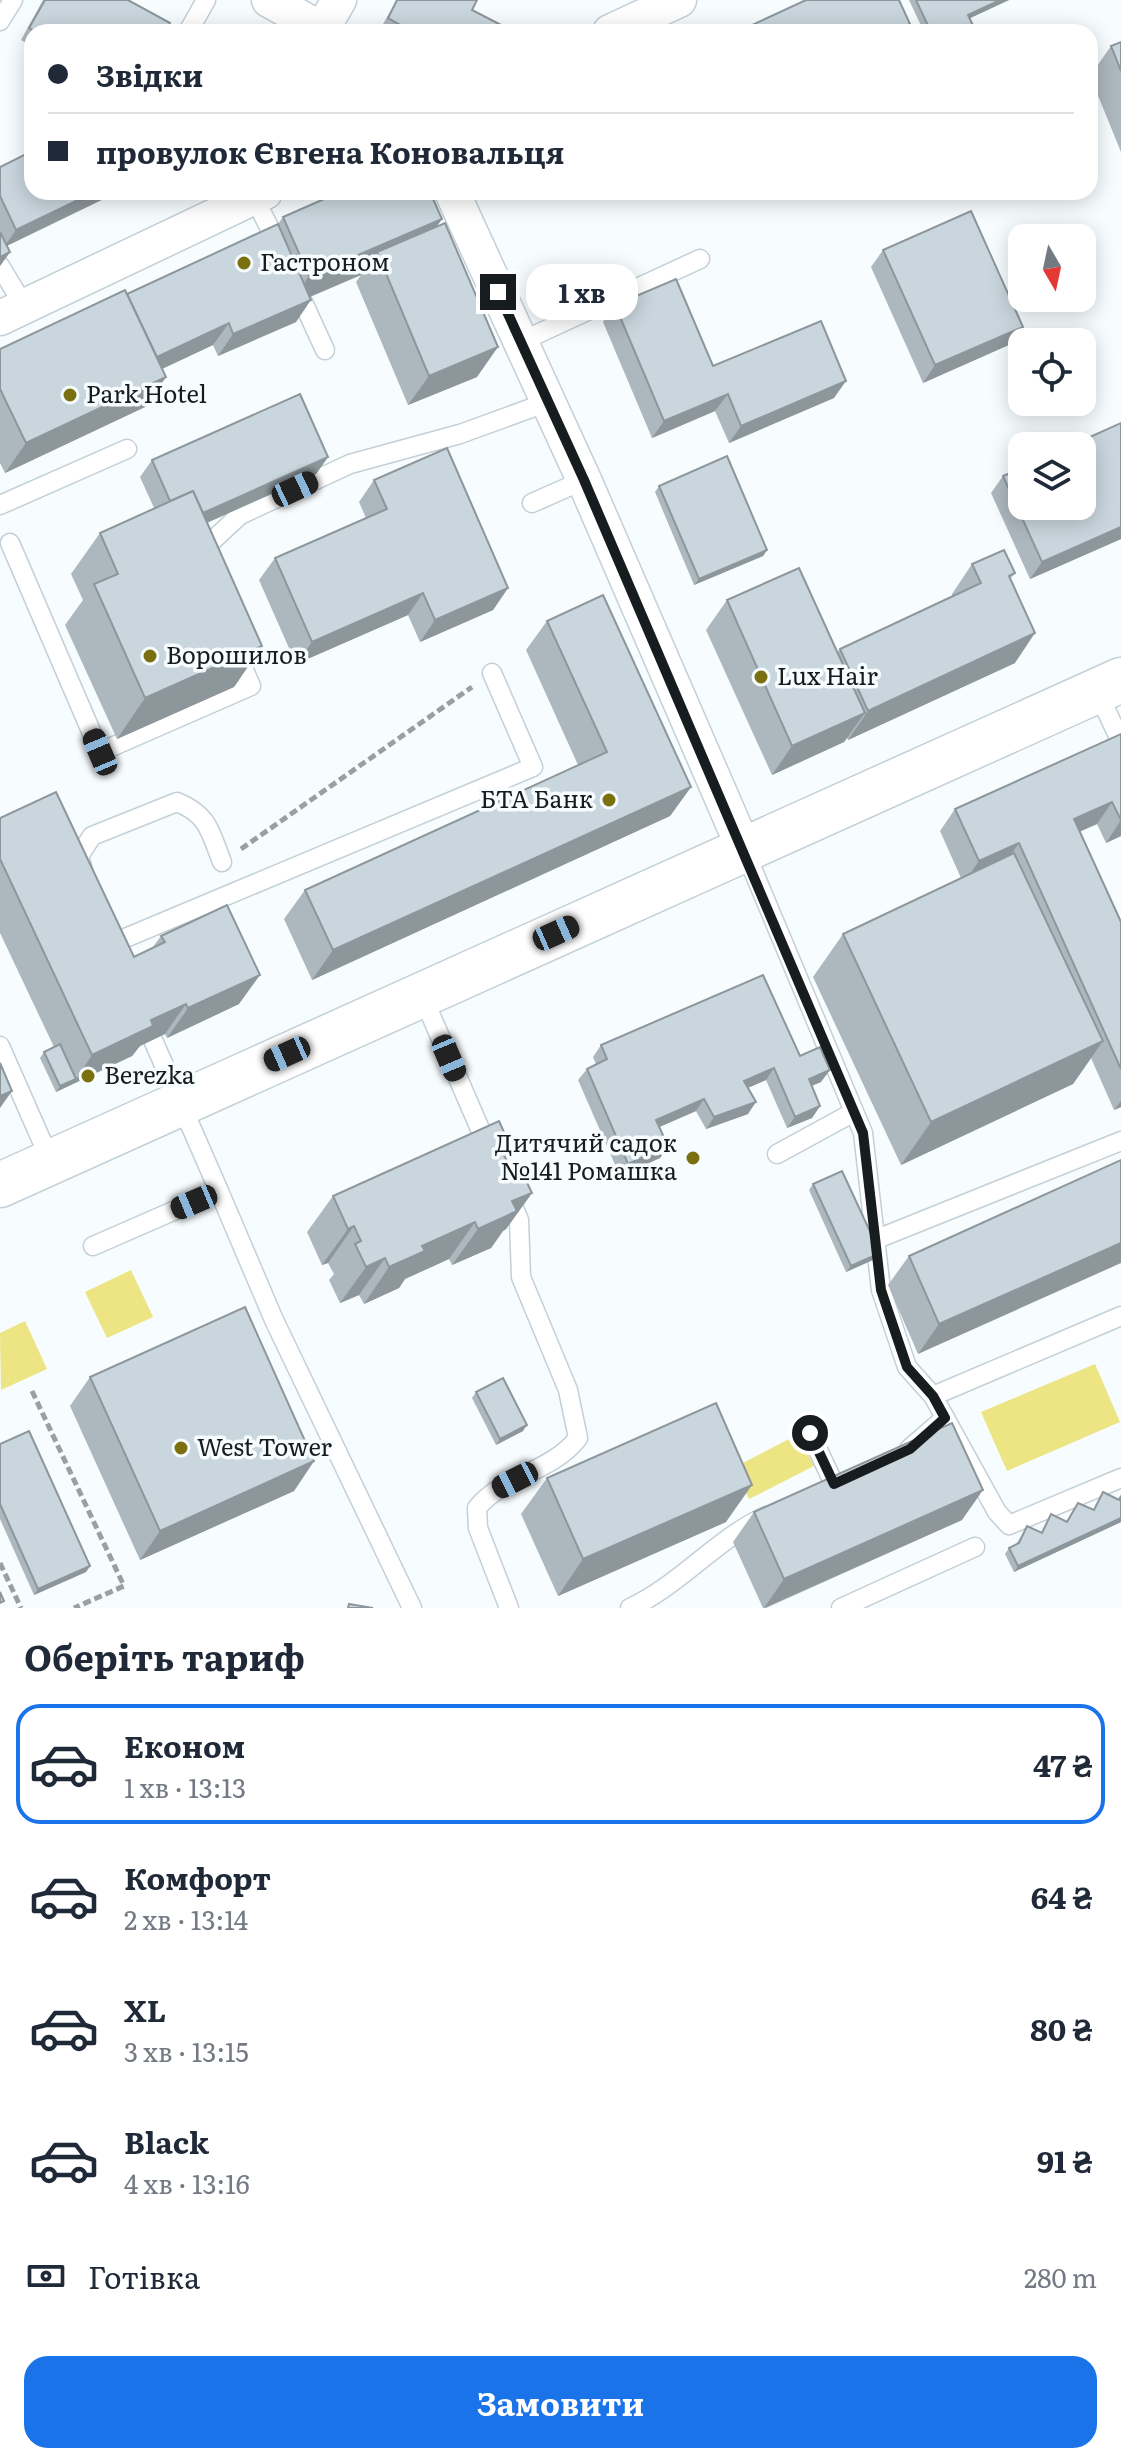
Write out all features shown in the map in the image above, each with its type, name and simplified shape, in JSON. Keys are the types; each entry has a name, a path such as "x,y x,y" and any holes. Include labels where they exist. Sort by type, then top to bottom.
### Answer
{"street":[{"path":"269,0 329,20"},
{"path":"627,24 679,0"},
{"path":"12,312 248,200"},
{"path":"456,200 584,480 744,849"},
{"path":"0,1185 1109,685"}],"lane":[{"path":"0,21 13,0"},
{"path":"192,24 206,0"},
{"path":"261,200 276,241"},
{"path":"520,342 700,259"},
{"path":"0,266 12,312"},
{"path":"302,300 325,350"},
{"path":"202,571 196,557 240,515 350,464 460,434 548,402"},
{"path":"0,505 127,449"},
{"path":"532,503 584,480"},
{"path":"10,543 100,752 251,686 226,629"},
{"path":"111,944 533,767 492,673"},
{"path":"1109,685 1121,742"},
{"path":"86,883 79,856 92,836 177,802 195,810 206,822 222,862"},
{"path":"744,849 863,1133 881,1290 907,1367 933,1396 997,1512 1009,1525 1121,1478"},
{"path":"421,993 519,1220 521,1277 576,1417 578,1438 566,1454 489,1493 477,1508 478,1528 509,1608"},
{"path":"153,1040 274,1320 412,1608"},
{"path":"0,1046 51,1162"},
{"path":"777,1154 854,1112"},
{"path":"877,1239 1121,1141"},
{"path":"93,1246 219,1191"},
{"path":"933,1396 1121,1316"},
{"path":"897,1455 910,1449 945,1418"},
{"path":"810,1433 834,1485"},
{"path":"630,1608 652,1598 741,1527 781,1509"},
{"path":"841,1608 975,1547"},
{"path":"652,1598 670,1608"}],"path":[{"path":"222,862 492,673"},
{"path":"32,1391 124,1586 76,1608"},
{"path":"0,1563 21,1608"}],"shaded area":[{"path":"131,1270 153,1317 107,1338 85,1292"},
{"path":"25,1321 47,1369 1,1390 0,1333"},
{"path":"1095,1364 1120,1422 1007,1471 981,1412"},
{"path":"799,1434 814,1466 749,1499 733,1468"}],"building":[{"path":"45,0 128,0 170,23 169,24 31,24"},
{"path":"397,0 477,0 472,10 499,24 399,24 388,18"},
{"path":"806,0 899,0 910,24 754,24"},
{"path":"916,0 1000,0 968,15 972,24 927,24"},
{"path":"1121,42 1121,71 1111,46"},
{"path":"24,155 24,200 76,201 16,230 0,196 0,167"},
{"path":"322,200 434,200 442,219 309,276 283,217"},
{"path":"971,211 1008,294 1008,312 1016,312 1023,327 1008,328 1008,333 935,365 883,250"},
{"path":"445,223 498,347 429,376 377,252"},
{"path":"278,224 311,300 233,334 229,323 157,357 127,294"},
{"path":"0,232 10,252 0,257"},
{"path":"676,279 713,366 821,321 846,381 741,426 728,394 664,421 615,305"},
{"name":"Park Hotel","path":"125,290 166,377 26,443 0,389 0,349"},
{"path":"300,394 328,457 203,513 193,491 170,501 152,460"},
{"path":"1121,423 1121,527 1042,562 1023,520 1096,520 1096,434"},
{"path":"447,448 508,588 435,620 423,593 312,642 275,558 387,509 374,480"},
{"path":"727,456 767,550 699,579 659,486"},
{"path":"193,491 262,646 145,698 94,584 118,574 100,533"},
{"path":"1004,550 1015,573 1009,576 1035,633 868,711 840,649 981,583 972,564"},
{"path":"799,568 865,713 792,746 727,600"},
{"path":"603,595 691,787 333,950 305,890 607,752 547,621"},
{"path":"1121,734 1121,820 1112,802 1074,819 1121,922 1121,1069 1019,843 979,861 955,809"},
{"path":"56,792 134,957 165,942 161,936 227,905 260,975 188,1008 186,1004 151,1020 153,1026 92,1055 0,859 0,818"},
{"path":"1014,853 1103,1041 931,1122 843,934"},
{"path":"763,975 800,1056 820,1047 830,1070 809,1079 820,1106 795,1117 774,1068 744,1081 756,1102 714,1117 704,1099 656,1120 668,1146 628,1164 587,1069 607,1059 601,1045"},
{"path":"60,1044 76,1079 60,1086 44,1052"},
{"path":"0,1063 12,1091 0,1096"},
{"path":"499,1121 513,1152 504,1155 513,1173 521,1170 532,1193 512,1201 517,1211 478,1229 475,1222 422,1246 425,1251 389,1267 385,1258 366,1267 355,1244 361,1241 354,1226 348,1229 333,1196"},
{"path":"1121,1160 1121,1243 939,1324 909,1256"},
{"path":"842,1171 880,1253 851,1266 813,1184"},
{"name":"West Tower","path":"245,1307 314,1461 160,1531 90,1377"},
{"path":"503,1378 527,1425 500,1439 476,1392"},
{"path":"716,1403 752,1485 583,1559 547,1478"},
{"path":"952,1423 983,1490 784,1579 754,1512"},
{"path":"29,1431 90,1566 38,1589 0,1504 0,1444"},
{"path":"1103,1492 1119,1500 1121,1497 1121,1518 1018,1566 1009,1548 1019,1543 1027,1526 1042,1533 1051,1514 1067,1522 1078,1503 1094,1510"},
{"path":"349,1604 373,1608 348,1608"}],"place":[{"name":"Гастроном","path":"244,263"},
{"name":"Park Hotel","path":"70,395"},
{"name":"Ворошилов","path":"150,656"},
{"name":"Lux Hair","path":"761,677"},
{"name":"БТА Банк","path":"609,800"},
{"name":"Berezka","path":"88,1076"},
{"name":"Дитячий садок №141 Ромашка","path":"693,1158"},
{"name":"West Tower","path":"181,1448"}],"route":[{"path":"498,292 584,480 863,1133 881,1290 907,1367 933,1396 945,1418 910,1449 834,1484 810,1433"}]}
